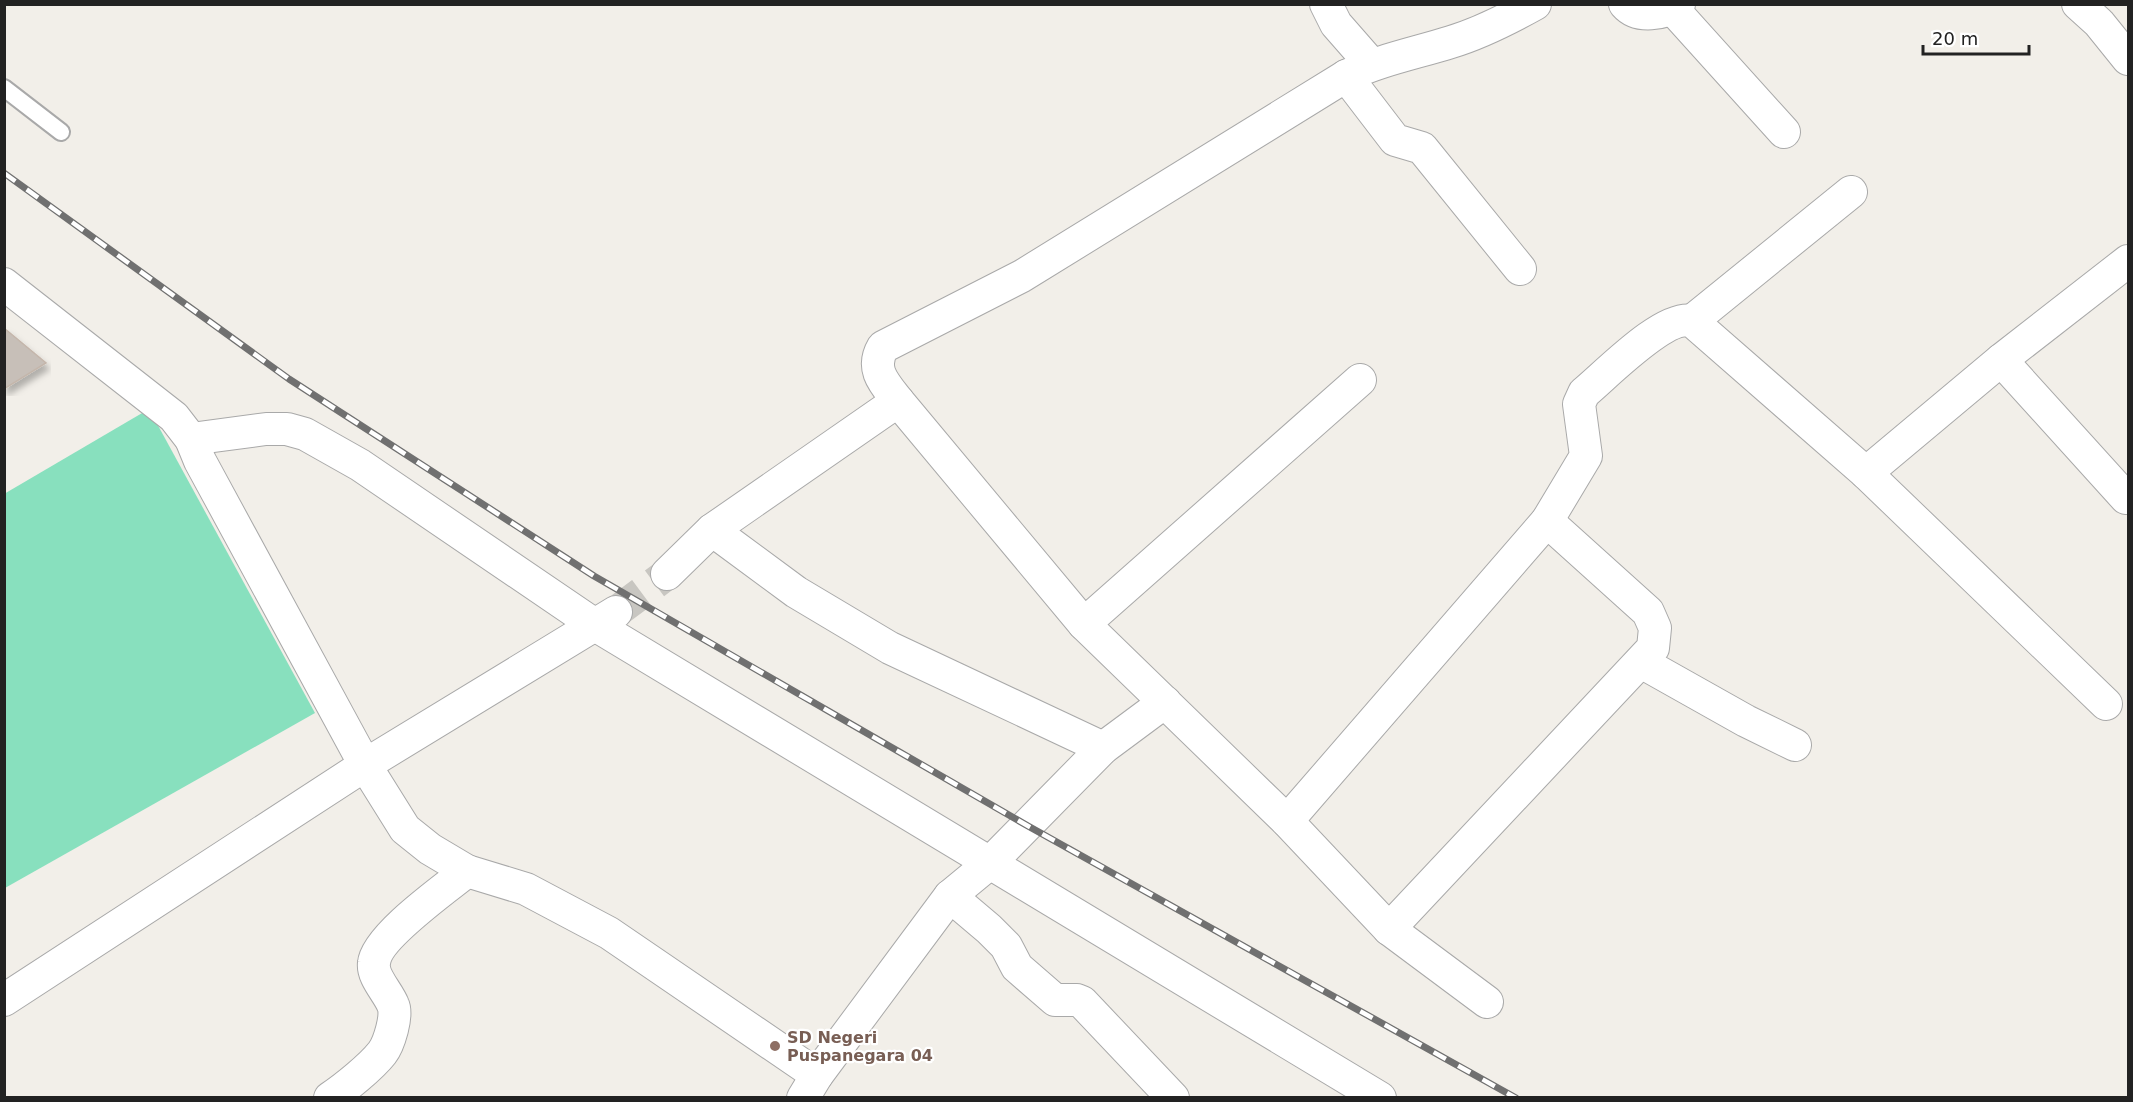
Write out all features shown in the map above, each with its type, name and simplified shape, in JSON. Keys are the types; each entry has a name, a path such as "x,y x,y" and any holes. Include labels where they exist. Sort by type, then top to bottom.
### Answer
{"street":[{"path":"1326,4 1395,140 1422,148 1520,269"},
{"path":"1487,1002 1389,929 1287,821 1084,624 898,401 878,375 877,357 883,347 1022,276 1358,70 1489,29 1535,4"},
{"path":"1625,4 1632,12 1645,14 1676,7 1784,132"},
{"path":"2078,4 2099,23 2128,59"},
{"path":"1692,321 1851,192"},
{"path":"1866,473 2001,360 2128,261"},
{"path":"4,284 174,417 191,439 200,461 365,765 405,829 430,849 467,871 526,889 609,933 810,1086 950,896 990,863 1103,748 1165,702"},
{"path":"1287,821 1547,521 1586,456 1579,404 1584,393 1657,332 1679,320 1692,321 1866,473 2106,704"},
{"path":"2001,360 2126,498"},
{"path":"1084,624 1360,380"},
{"path":"667,574 712,530 898,401"},
{"path":"191,439 266,429 287,429 305,434 360,465 605,618 990,863 1380,1098"},
{"path":"1389,929 1653,648 1655,628 1648,612 1547,521"},
{"path":"712,530 796,592 890,648 1103,748"},
{"path":"4,1000 365,765 605,618"},
{"path":"1641,662 1746,721 1795,745"},
{"path":"330,1098 383,1052 389,1034 395,1008 375,973 374,963 377,953 399,925 467,871"},
{"path":"950,896 994,934 1006,946 1017,967 1055,1000 1082,1002 1173,1098"}],"lane":[{"path":"4,88 61,132"}],"green space":[{"path":"149,409 315,713 5,888 4,494"}],"building":[{"path":"4,328 46,363 4,389"}],"tunnel":[{"path":"616,612 667,574"}],"railway":[{"path":"4,173 289,379 594,576 1028,826 1516,1098"}],"place":[{"name":"SD Negeri Puspanegara 04","path":"775,1046"}]}
